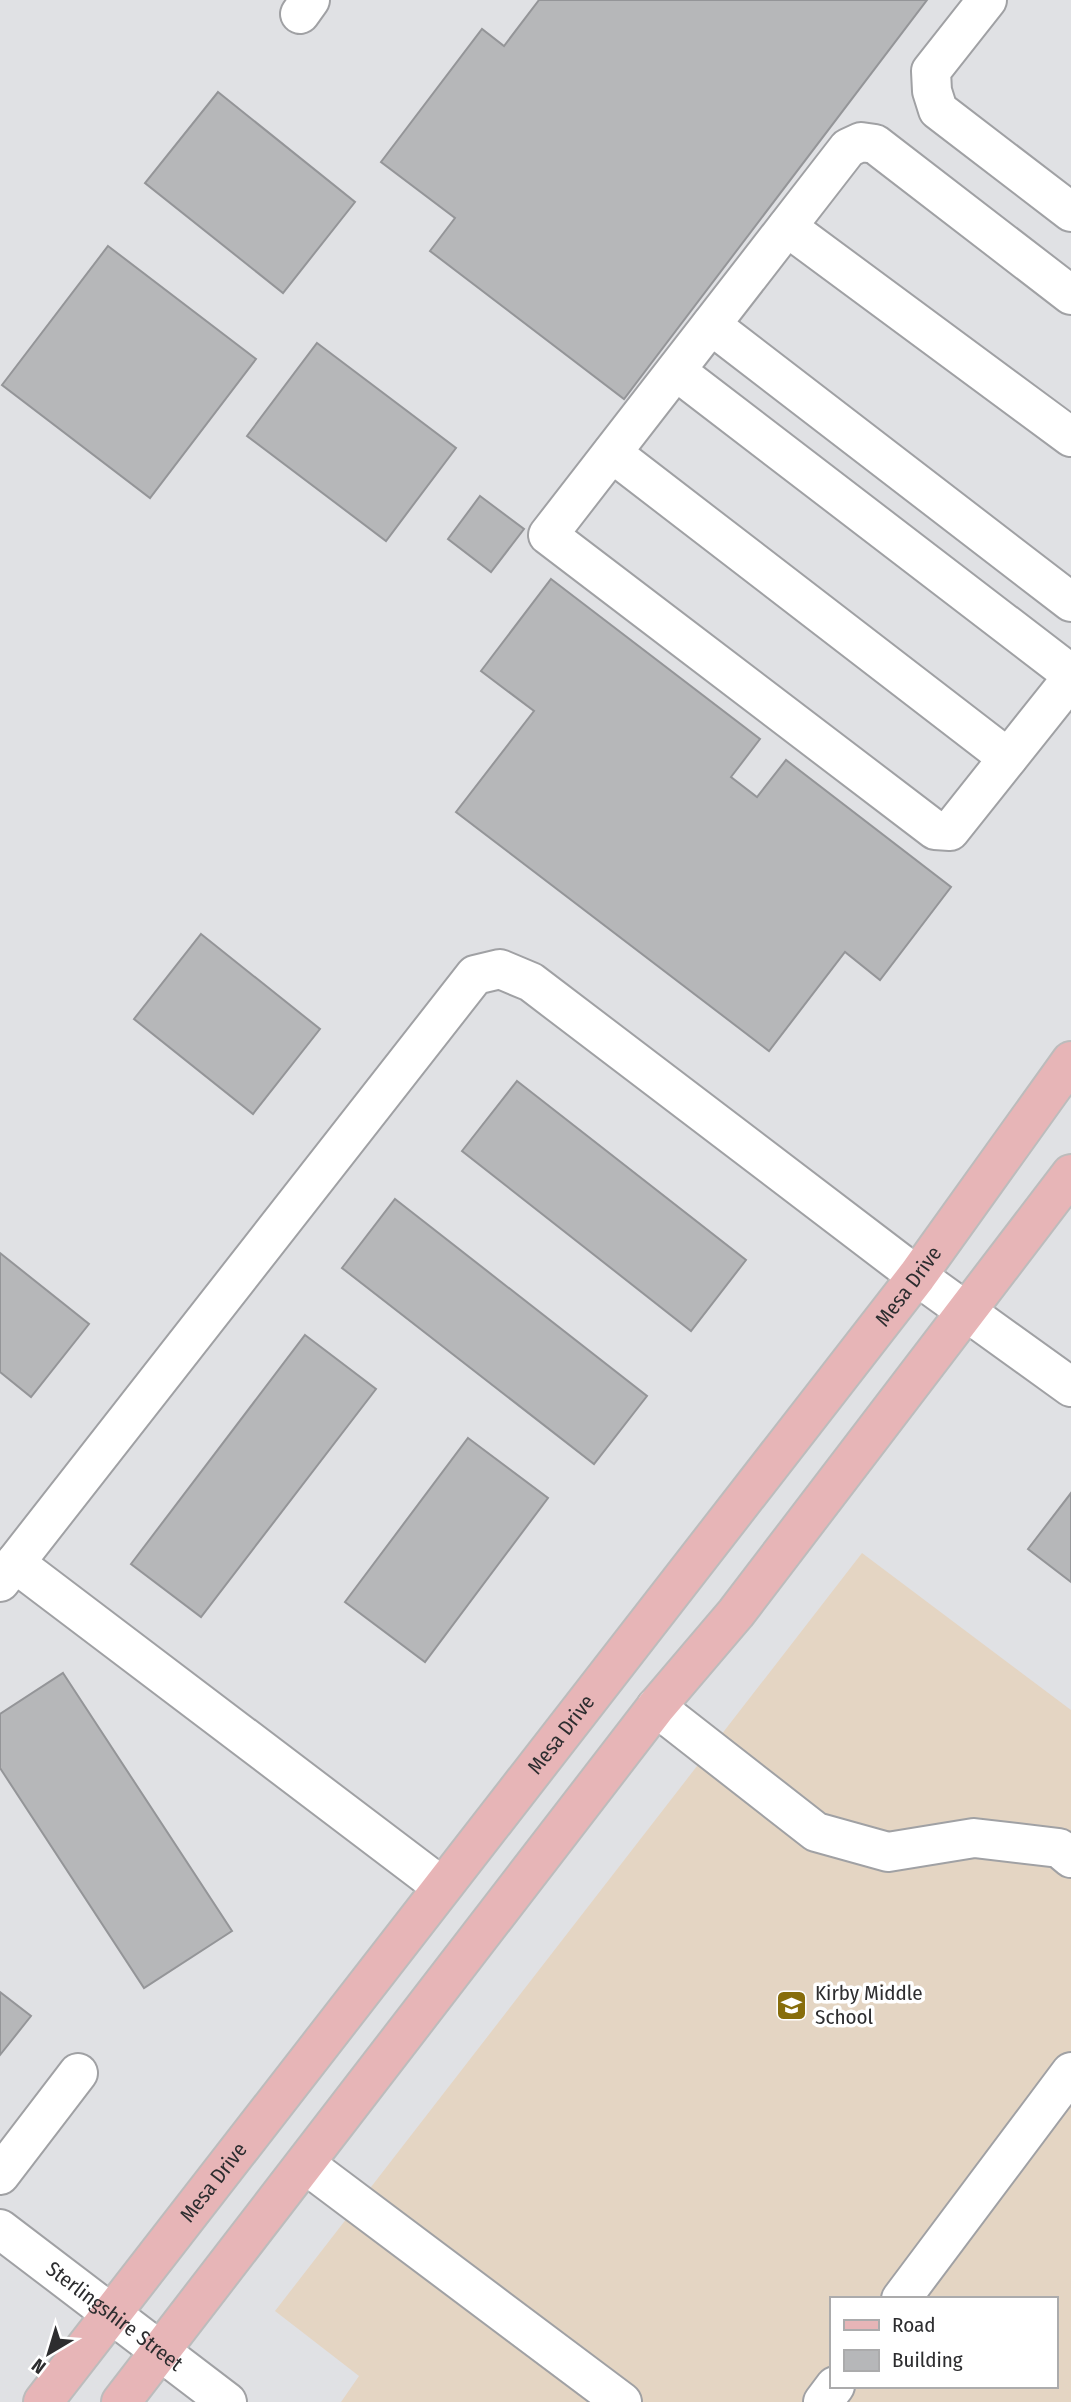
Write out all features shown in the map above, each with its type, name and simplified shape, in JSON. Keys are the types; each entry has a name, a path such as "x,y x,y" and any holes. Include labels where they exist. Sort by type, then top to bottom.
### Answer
{"main road":[{"name":"Mesa Drive","path":"43,2402 607,1671 917,1276 1071,1061"},
{"path":"121,2402 656,1707 736,1613 1071,1174"},
{"path":"607,1671 656,1707"}],"street":[{"path":"987,0 932,71 932,91 938,110 1071,212"},
{"path":"1071,295 875,144 861,142 848,148 548,535 935,830 950,831 1071,680"},
{"path":"787,227 1071,438"},
{"path":"711,325 1071,602"},
{"path":"676,371 1071,674"},
{"path":"612,453 1008,758"},
{"path":"441,1886 7,1572 475,975 500,969 531,982 917,1276 968,1310 1071,1387"},
{"path":"656,1707 816,1832 888,1852 974,1839 1059,1848 1071,1858"},
{"path":"902,2297 1071,2072"},
{"path":"0,2175 78,2073"},
{"path":"305,2164 622,2402"},
{"name":"Sterlingshire Street","path":"0,2229 227,2402"}],"shaded area":[{"name":"Kirby Middle School","path":"862,1553 1071,1710 1071,2402 341,2402 359,2376 275,2311"}],"building":[{"path":"539,0 927,0 624,399 430,251 455,218 381,162 482,29 504,46"},
{"path":"218,92 355,202 283,293 145,183"},
{"path":"108,246 256,359 150,498 2,385"},
{"path":"317,343 456,448 386,541 247,436"},
{"path":"480,496 524,529 491,572 448,539"},
{"path":"551,579 760,739 731,777 757,797 786,760 951,887 880,980 845,952 769,1051 456,812 534,711 481,671"},
{"path":"201,934 320,1029 253,1114 134,1019"},
{"path":"517,1081 746,1260 691,1331 462,1151"},
{"path":"395,1199 647,1396 594,1464 342,1268"},
{"path":"0,1253 89,1324 31,1397 0,1372"},
{"path":"305,1335 376,1389 201,1617 131,1564"},
{"path":"468,1438 548,1498 425,1662 345,1602"},
{"path":"1071,1493 1071,1582 1028,1549"},
{"path":"63,1673 232,1931 144,1988 0,1768 0,1714"},
{"path":"0,1992 31,2016 0,2055"}],"place":[{"name":"Kirby Middle School","path":"792,2005"}]}
